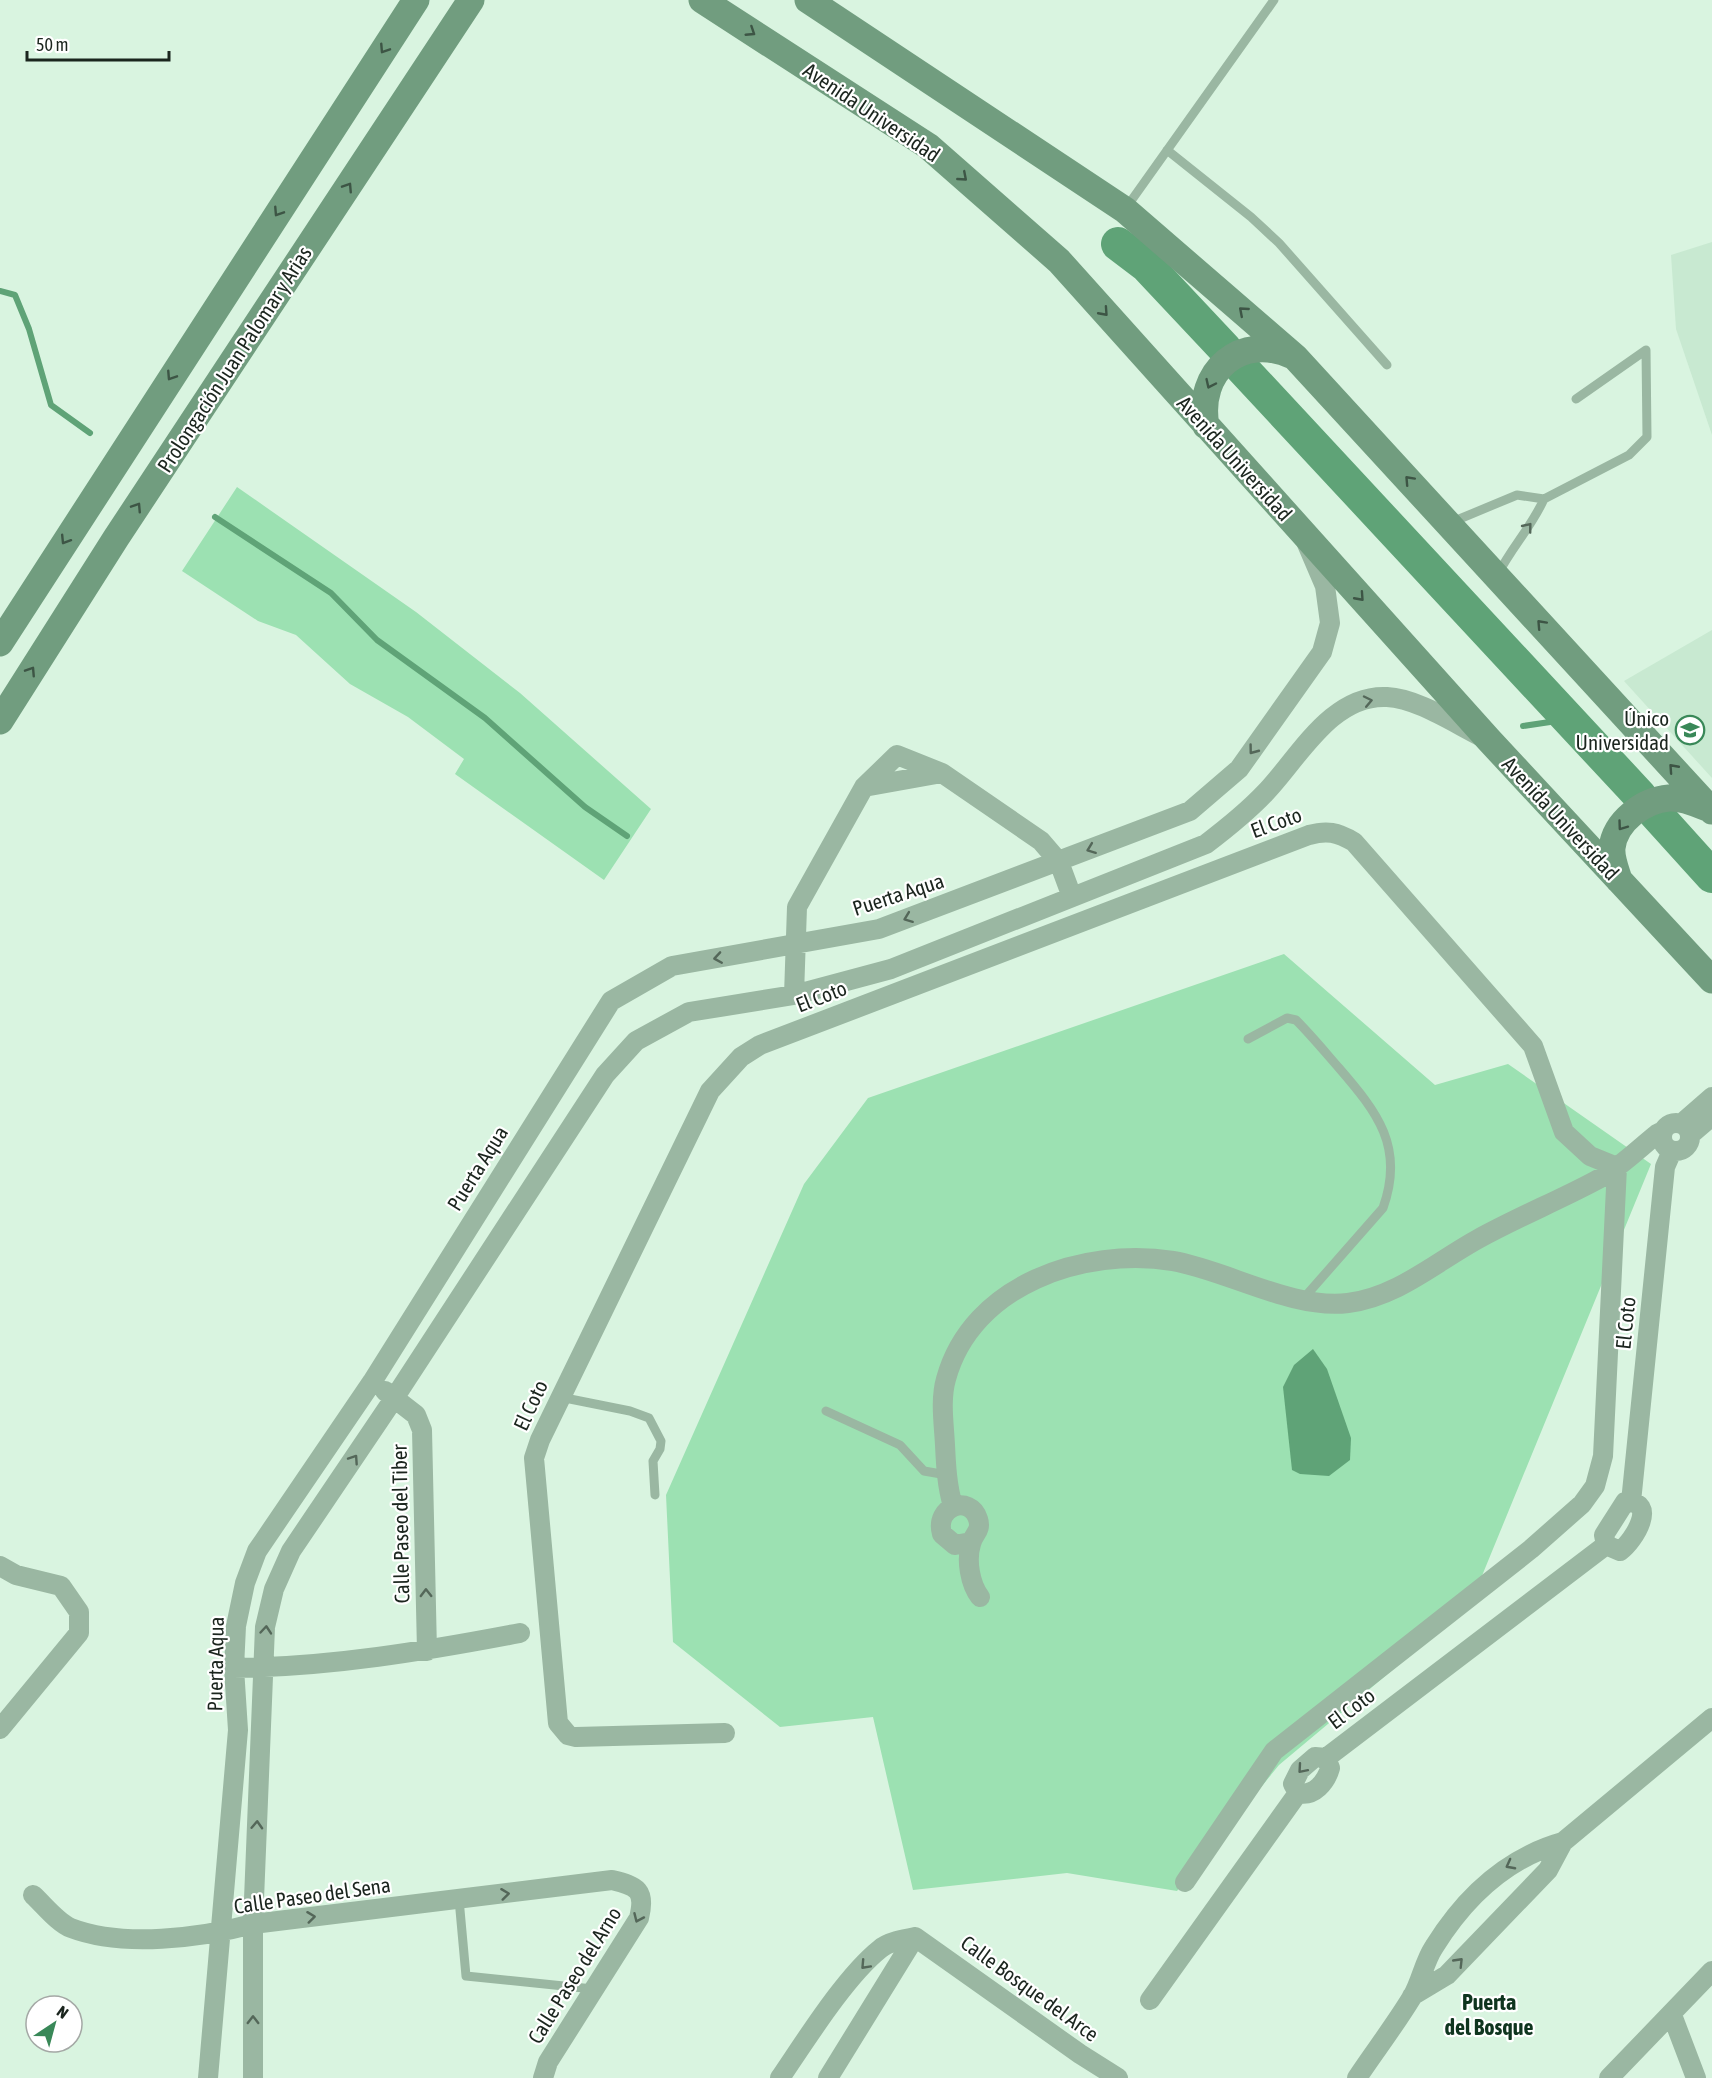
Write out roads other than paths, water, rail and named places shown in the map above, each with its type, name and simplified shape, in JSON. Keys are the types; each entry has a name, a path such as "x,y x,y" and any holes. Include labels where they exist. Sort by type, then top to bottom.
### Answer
{"main road":[{"name":"Prolongación Juan Palomar y Arias","path":"0,643 80,515 416,0"},
{"name":"Prolongación Juan Palomar y Arias","path":"0,721 117,538 471,0"},
{"name":"Avenida Universidad","path":"702,0 928,146 1059,261 1489,740 1712,980"},
{"path":"808,0 1125,210 1294,357 1711,810"},
{"path":"1206,426 1204,404 1206,392 1216,372 1224,363 1234,356 1258,348 1283,351 1294,357"},
{"path":"80,515 117,538"},
{"path":"1620,881 1612,848 1616,833 1633,813 1657,800 1670,798 1711,810"}],"street":[{"name":"Puerta Aqua","path":"208,2078 238,1730 234,1668 238,1615 245,1583 257,1551 372,1382 611,1001 672,966 795,946 879,929 1190,811 1239,768 1288,703 1322,652 1329,622 1325,586 1303,533"},
{"path":"253,2078 253,1924 265,1627 274,1589 291,1551 395,1397 605,1075 636,1041 689,1012 794,995 891,969 1206,844 1239,818 1267,791 1318,729 1352,704 1387,697 1418,705 1489,740"},
{"path":"794,995 797,907 864,787 897,756 942,773 1041,841 1059,862 1072,897"},
{"name":"El Coto","path":"725,1733 576,1737 568,1735 558,1723 534,1458 537,1446 560,1397 711,1091 723,1074 741,1057 760,1045 1324,831 1338,833 1354,842 1533,1046 1557,1118 1571,1140 1590,1156 1617,1167"},
{"path":"1678,1130 1712,1097"},
{"path":"953,1506 947,1475 943,1396 952,1363 970,1329 998,1301 1014,1290 1053,1271 1091,1262 1132,1257 1175,1262 1303,1299 1345,1304 1383,1296 1477,1239 1553,1199 1593,1182 1617,1167 1657,1134 1678,1130 1712,1116"},
{"name":"El Coto","path":"1631,1502 1665,1167 1672,1151 1665,1146 1662,1139 1678,1130"},
{"path":"1185,1882 1274,1751 1531,1549 1582,1504 1595,1486 1604,1456 1617,1167"},
{"name":"Calle Paseo del Tiber","path":"372,1382 395,1397 416,1415 422,1430 427,1651"},
{"path":"1631,1502 1640,1509 1642,1516 1635,1537 1620,1551 1606,1545 1604,1535 1622,1505 1631,1502"},
{"path":"971,1542 955,1545 942,1534 941,1517 953,1506 969,1508 979,1520 980,1528 971,1542 970,1569 973,1588 981,1596"},
{"name":"El Coto","path":"1150,2000 1298,1793 1309,1793 1324,1781 1330,1768 1326,1758 1606,1545"},
{"path":"0,1566 16,1575 61,1586 79,1612 79,1633 0,1729"},
{"path":"234,1668 264,1668 427,1651 520,1633"},
{"path":"1412,1996 1447,1975 1548,1870 1563,1842 1712,1718"},
{"path":"1358,2078 1412,1996 1433,1948 1462,1908 1501,1870 1544,1847 1563,1842"},
{"name":"Calle Paseo del Sena","path":"33,1895 69,1928 122,1940 220,1933 253,1924 612,1880"},
{"name":"Calle Paseo del Arno","path":"543,2078 548,2062 639,1918 643,1904 640,1892 629,1885 612,1880"},
{"path":"780,2078 836,1999 874,1955 881,1948 915,1937"},
{"path":"828,2078 915,1937"},
{"name":"Calle Bosque del Arce","path":"915,1937 1080,2054 1118,2078"},
{"path":"1609,2078 1712,1971"},
{"path":"1672,2015 1696,2078"}],"lane":[{"path":"1125,210 1274,0"},
{"path":"1167,150 1251,217 1279,243 1387,365"},
{"path":"1497,576 1512,548 1533,522 1545,499 1629,455 1647,438 1646,350 1576,399"},
{"path":"1449,524 1517,495 1545,499"},
{"path":"1248,1039 1287,1018 1296,1020 1365,1098 1380,1121 1389,1144 1390,1180 1383,1208 1374,1221 1303,1299"},
{"path":"560,1397 630,1411 649,1418 661,1441 660,1449 653,1461 656,1495"},
{"path":"826,1411 900,1445 924,1471 947,1475"},
{"path":"459,1899 466,1976 594,1989"}],"waterway":[{"path":"1118,244 1147,266 1225,349"},
{"path":"0,291 15,295 29,329 51,405 90,433"},
{"path":"1240,366 1640,796"},
{"path":"215,517 331,593 377,640 485,718 585,807 627,836"},
{"path":"1523,726 1570,719"},
{"path":"1655,813 1712,876"}],"place":[{"name":"Único Universidad","path":"1690,730"}],"district":[{"name":"Puerta del Bosque","path":"1489,2015"}]}
